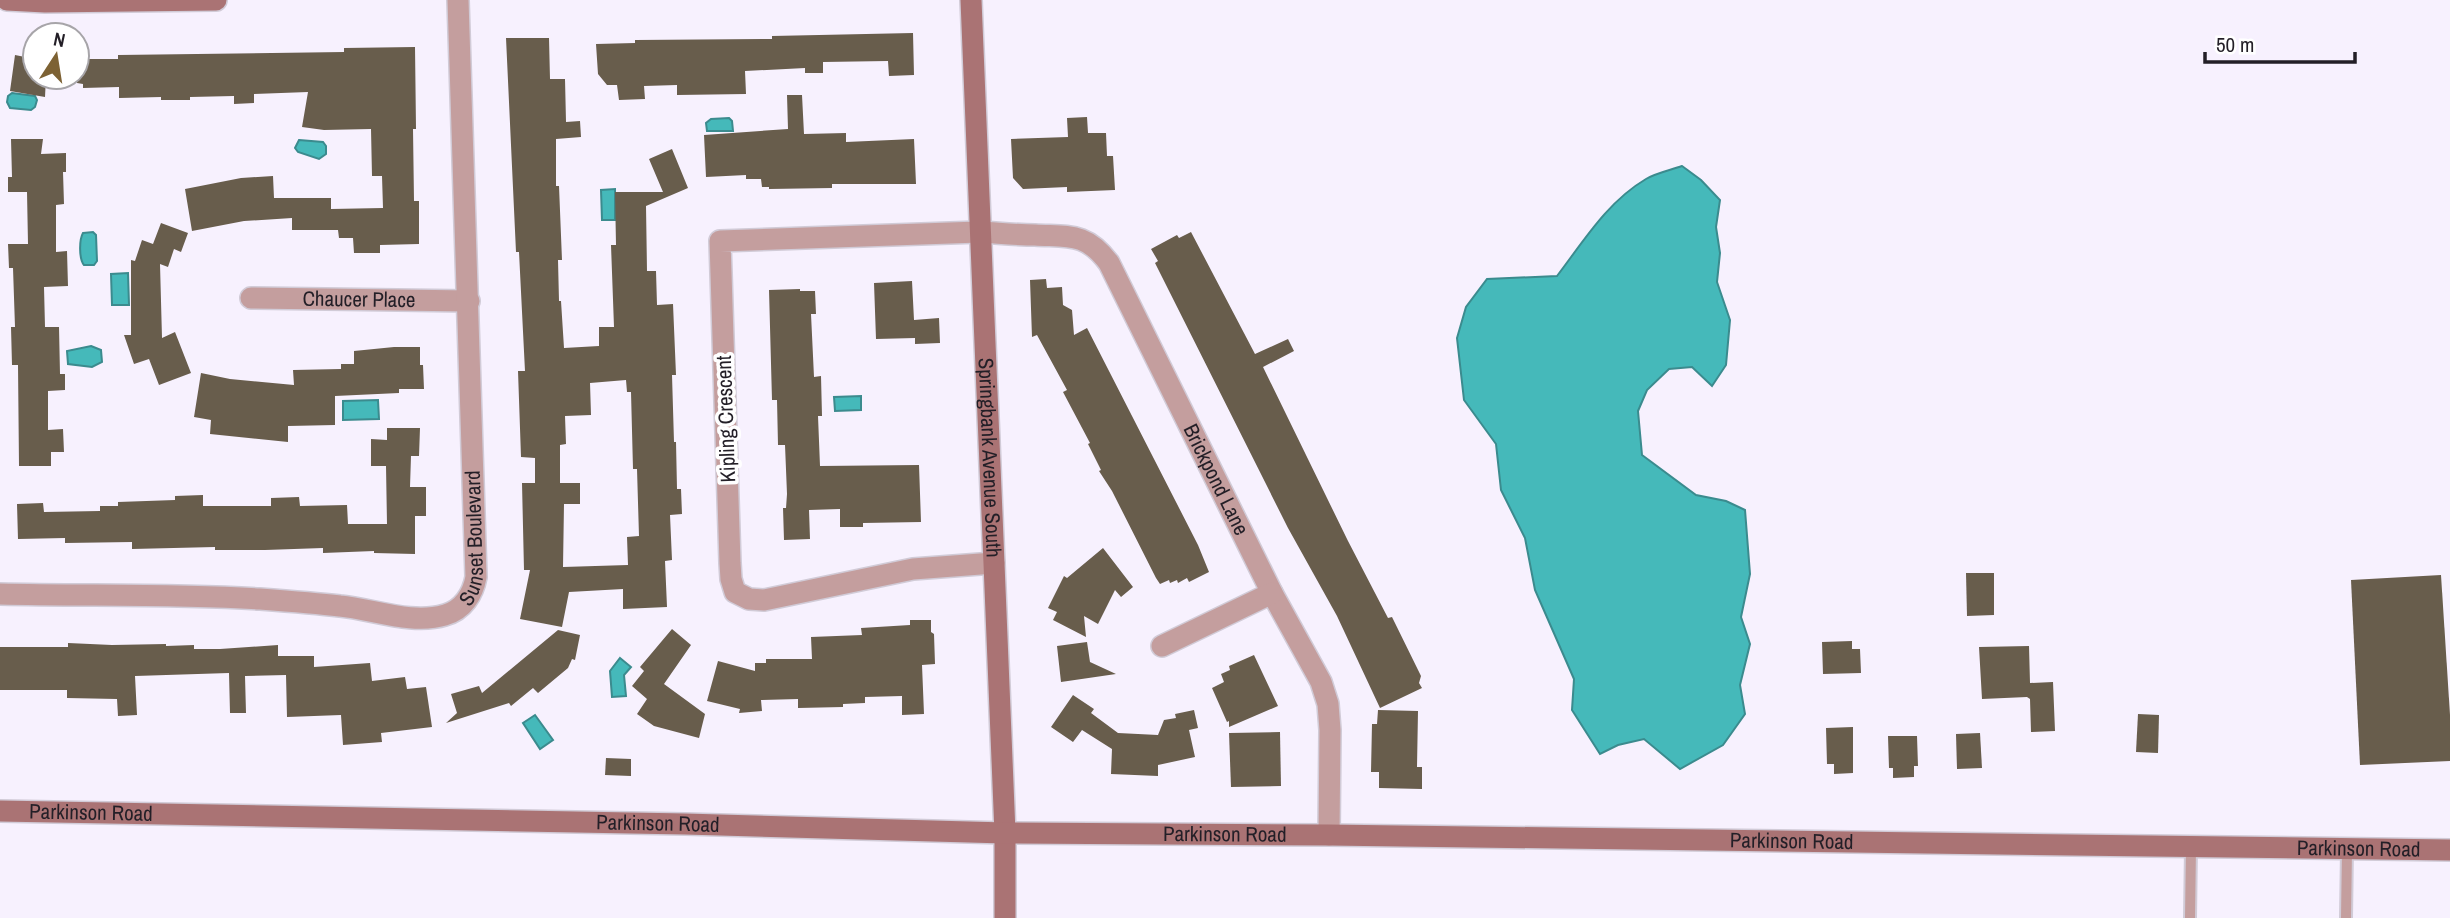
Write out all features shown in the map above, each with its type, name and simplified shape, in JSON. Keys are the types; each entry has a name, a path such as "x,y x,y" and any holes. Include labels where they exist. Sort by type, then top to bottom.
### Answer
{"main road":[{"path":"7,0 216,0"},
{"name":"Springbank Avenue South","path":"971,0 1006,918"},
{"name":"Parkinson Road","path":"0,811 698,824 1004,833 2450,850"}],"street":[{"name":"Sunset Boulevard","path":"0,594 260,599 341,606 423,618 458,610 474,589 476,577 458,0"},
{"name":"Kipling Crescent","path":"979,233 720,241 730,560 735,592 749,599 764,600 913,569 994,563"},
{"name":"Brickpond Lane","path":"979,233 1066,235 1082,239 1107,260 1272,593 1318,677 1328,704 1329,835"},
{"name":"Chaucer Place","path":"251,298 469,301"},
{"path":"1162,646 1272,593"}],"lane":[{"path":"2190,918 2191,847"},
{"path":"2346,918 2347,849"}],"water":[{"path":"12,93 35,96 35,107 31,110 10,108 7,102"},
{"path":"729,118 733,131 707,131 706,123 711,119"},
{"path":"299,140 323,142 326,154 319,159 298,152 295,148"},
{"path":"1682,166 1701,180 1720,200 1716,227 1720,253 1717,282 1730,320 1726,365 1712,386 1692,367 1669,369 1647,390 1638,411 1642,455 1696,495 1726,501 1745,510 1750,574 1741,617 1750,644 1740,685 1745,714 1723,745 1680,769 1644,739 1618,745 1600,754 1572,710 1574,679 1535,590 1525,538 1501,490 1496,444 1464,400 1457,338 1466,307 1487,279 1557,276 1619,199 1650,177"},
{"path":"615,189 615,220 602,220 601,190"},
{"path":"93,232 96,235 97,261 94,265 84,265 82,262 80,249 83,233"},
{"path":"128,273 129,305 112,305 111,274"},
{"path":"91,346 101,350 102,362 92,367 68,364 67,351"},
{"path":"861,396 861,410 835,411 834,397"},
{"path":"378,400 379,419 343,420 343,401"},
{"path":"620,658 631,667 624,675 626,696 612,697 610,671"},
{"path":"535,715 553,740 540,749 523,723"}],"building":[{"path":"913,33 914,75 889,76 888,61 823,62 823,73 805,73 805,68 745,71 746,94 677,95 677,85 644,86 645,99 619,100 617,85 607,85 598,74 596,44 635,43 635,40 772,39 772,36"},
{"path":"506,38 549,38 550,79 565,79 566,122 580,121 581,137 556,139 556,186 559,186 562,260 558,260 559,301 564,348 599,346 599,327 614,327 611,245 616,245 615,192 663,192 649,159 672,149 688,188 646,206 647,271 656,271 657,305 673,304 676,375 672,375 674,442 677,489 681,489 682,514 670,515 672,560 665,561 667,607 623,609 623,589 569,592 562,627 520,619 530,570 524,570 522,483 535,483 535,458 521,457 518,371 525,371 519,252 516,252","holes":["626,380 627,392 631,392 633,469 637,469 639,536 627,537 628,565 563,567 564,504 580,504 580,483 560,483 560,445 566,444 565,416 591,415 590,383"]},
{"path":"415,47 414,201 419,201 419,244 380,245 380,253 354,253 353,238 339,238 338,230 292,230 292,218 244,221 192,231 185,189 241,178 273,176 274,198 331,198 331,209 383,208 382,176 372,176 371,129 324,130 302,127 308,92 254,94 254,103 234,104 234,96 190,97 190,100 161,100 161,97 119,98 119,87 91,88 91,59 118,59 118,55 344,52 344,48"},
{"path":"15,55 21,56 21,91 45,91 45,97 10,91"},
{"path":"787,95 802,95 804,134 846,133 846,142 914,139 916,184 832,184 832,188 769,189 762,187 761,179 746,179 746,175 706,177 704,135 788,129"},
{"path":"1087,117 1088,133 1106,133 1107,156 1113,156 1115,190 1067,192 1067,187 1023,189 1013,178 1011,139 1068,137 1067,118"},
{"path":"11,139 43,139 41,154 66,153 66,172 63,172 64,204 56,205 56,252 67,251 68,286 44,287 45,327 59,327 60,374 65,374 65,390 48,391 48,430 63,429 64,452 51,452 51,466 19,466 18,365 12,365 11,327 15,327 13,268 9,268 8,244 28,244 27,192 8,192 8,177 12,177"},
{"path":"161,223 188,233 181,252 174,249 168,267 160,264 162,338 175,332 191,373 159,385 149,359 134,364 124,335 131,335 131,260 135,261 142,240 153,244"},
{"path":"1191,232 1255,354 1288,339 1294,351 1263,367 1348,541 1388,618 1392,617 1421,676 1419,683 1422,688 1380,708 1337,616 1288,528 1155,263 1158,261 1151,249 1177,235 1179,238"},
{"path":"1046,279 1047,288 1062,287 1063,305 1072,310 1074,335 1087,328 1198,545 1209,572 1189,582 1187,578 1178,583 1177,580 1170,583 1169,580 1160,584 1156,578 1099,471 1101,470 1088,444 1090,443 1063,392 1067,390 1037,335 1032,337 1030,280"},
{"path":"912,281 914,320 939,318 940,343 915,344 915,338 876,339 874,283"},
{"path":"769,290 815,291 816,314 811,314 814,377 821,376 822,416 818,416 820,466 919,465 921,522 863,523 863,527 840,527 840,509 809,510 810,539 784,540 783,508 786,508 787,494 785,445 778,445 777,400 772,400"},
{"path":"420,347 424,389 335,396 335,425 288,426 288,442 210,434 211,420 194,417 201,373 230,379 294,385 293,370 341,369 341,364 354,364 354,351"},
{"path":"387,428 420,428 419,456 411,456 410,487 426,487 426,516 415,516 415,554 374,551 323,553 323,548 132,549 132,542 65,543 65,538 18,539 17,504 43,503 44,512 100,511 100,506 118,506 118,502 175,500 175,496 203,495 203,506 271,506 271,498 299,497 300,506 347,505 348,524 387,524 386,466 371,466 371,439 387,440"},
{"path":"1103,548 1133,587 1121,597 1115,590 1098,624 1084,616 1086,637 1053,620 1057,612 1048,608 1064,576 1067,578"},
{"path":"1966,573 1994,573 1994,615 1967,616"},
{"path":"2441,575 2450,715 2450,761 2360,765 2351,580"},
{"path":"910,620 931,620 931,632 934,634 935,664 922,665 924,714 902,715 902,696 865,697 865,703 843,704 843,707 798,708 798,699 761,700 762,711 739,713 740,709 707,701 718,661 755,671 755,663 766,663 766,659 812,659 811,637 862,635 861,628 910,625"},
{"path":"672,629 691,645 664,684 705,714 699,738 654,726 637,714 647,699 632,686 644,671 640,667"},
{"path":"558,630 580,635 575,660 572,659 568,668 538,693 533,688 511,706 509,703 446,723 457,713 451,694 479,686 482,693"},
{"path":"1852,641 1852,649 1860,649 1861,673 1823,674 1822,642"},
{"path":"1087,642 1090,662 1116,674 1061,682 1057,646"},
{"path":"68,643 194,645 194,649 278,645 278,656 314,656 314,667 370,663 372,681 405,677 407,689 426,687 432,727 381,733 382,742 343,745 341,715 287,717 286,675 245,676 246,713 230,713 229,673 135,676 137,715 118,716 117,699 67,698 67,690 0,690 0,647 68,647"},
{"path":"2029,646 2030,683 2053,682 2055,731 2031,732 2030,699 2027,697 1982,699 1979,647"},
{"path":"1254,655 1278,706 1229,727 1229,721 1227,722 1212,688 1224,682 1221,674 1230,670 1229,666"},
{"path":"1073,695 1094,709 1091,713 1118,733 1158,735 1164,720 1176,718 1175,714 1194,710 1198,728 1189,730 1195,757 1158,765 1158,776 1111,774 1112,749 1082,730 1073,742 1051,727"},
{"path":"1378,710 1418,711 1417,767 1422,767 1422,789 1379,788 1379,772 1371,772 1372,724 1377,724"},
{"path":"2138,714 2159,715 2158,753 2136,752"},
{"path":"1853,727 1853,773 1834,774 1834,764 1827,764 1826,728"},
{"path":"1280,732 1281,786 1231,787 1229,733"},
{"path":"1980,733 1982,768 1957,769 1956,734"},
{"path":"1888,736 1917,736 1918,766 1914,766 1914,777 1893,778 1893,768 1889,768"},
{"path":"606,758 631,759 631,776 605,775"}]}
